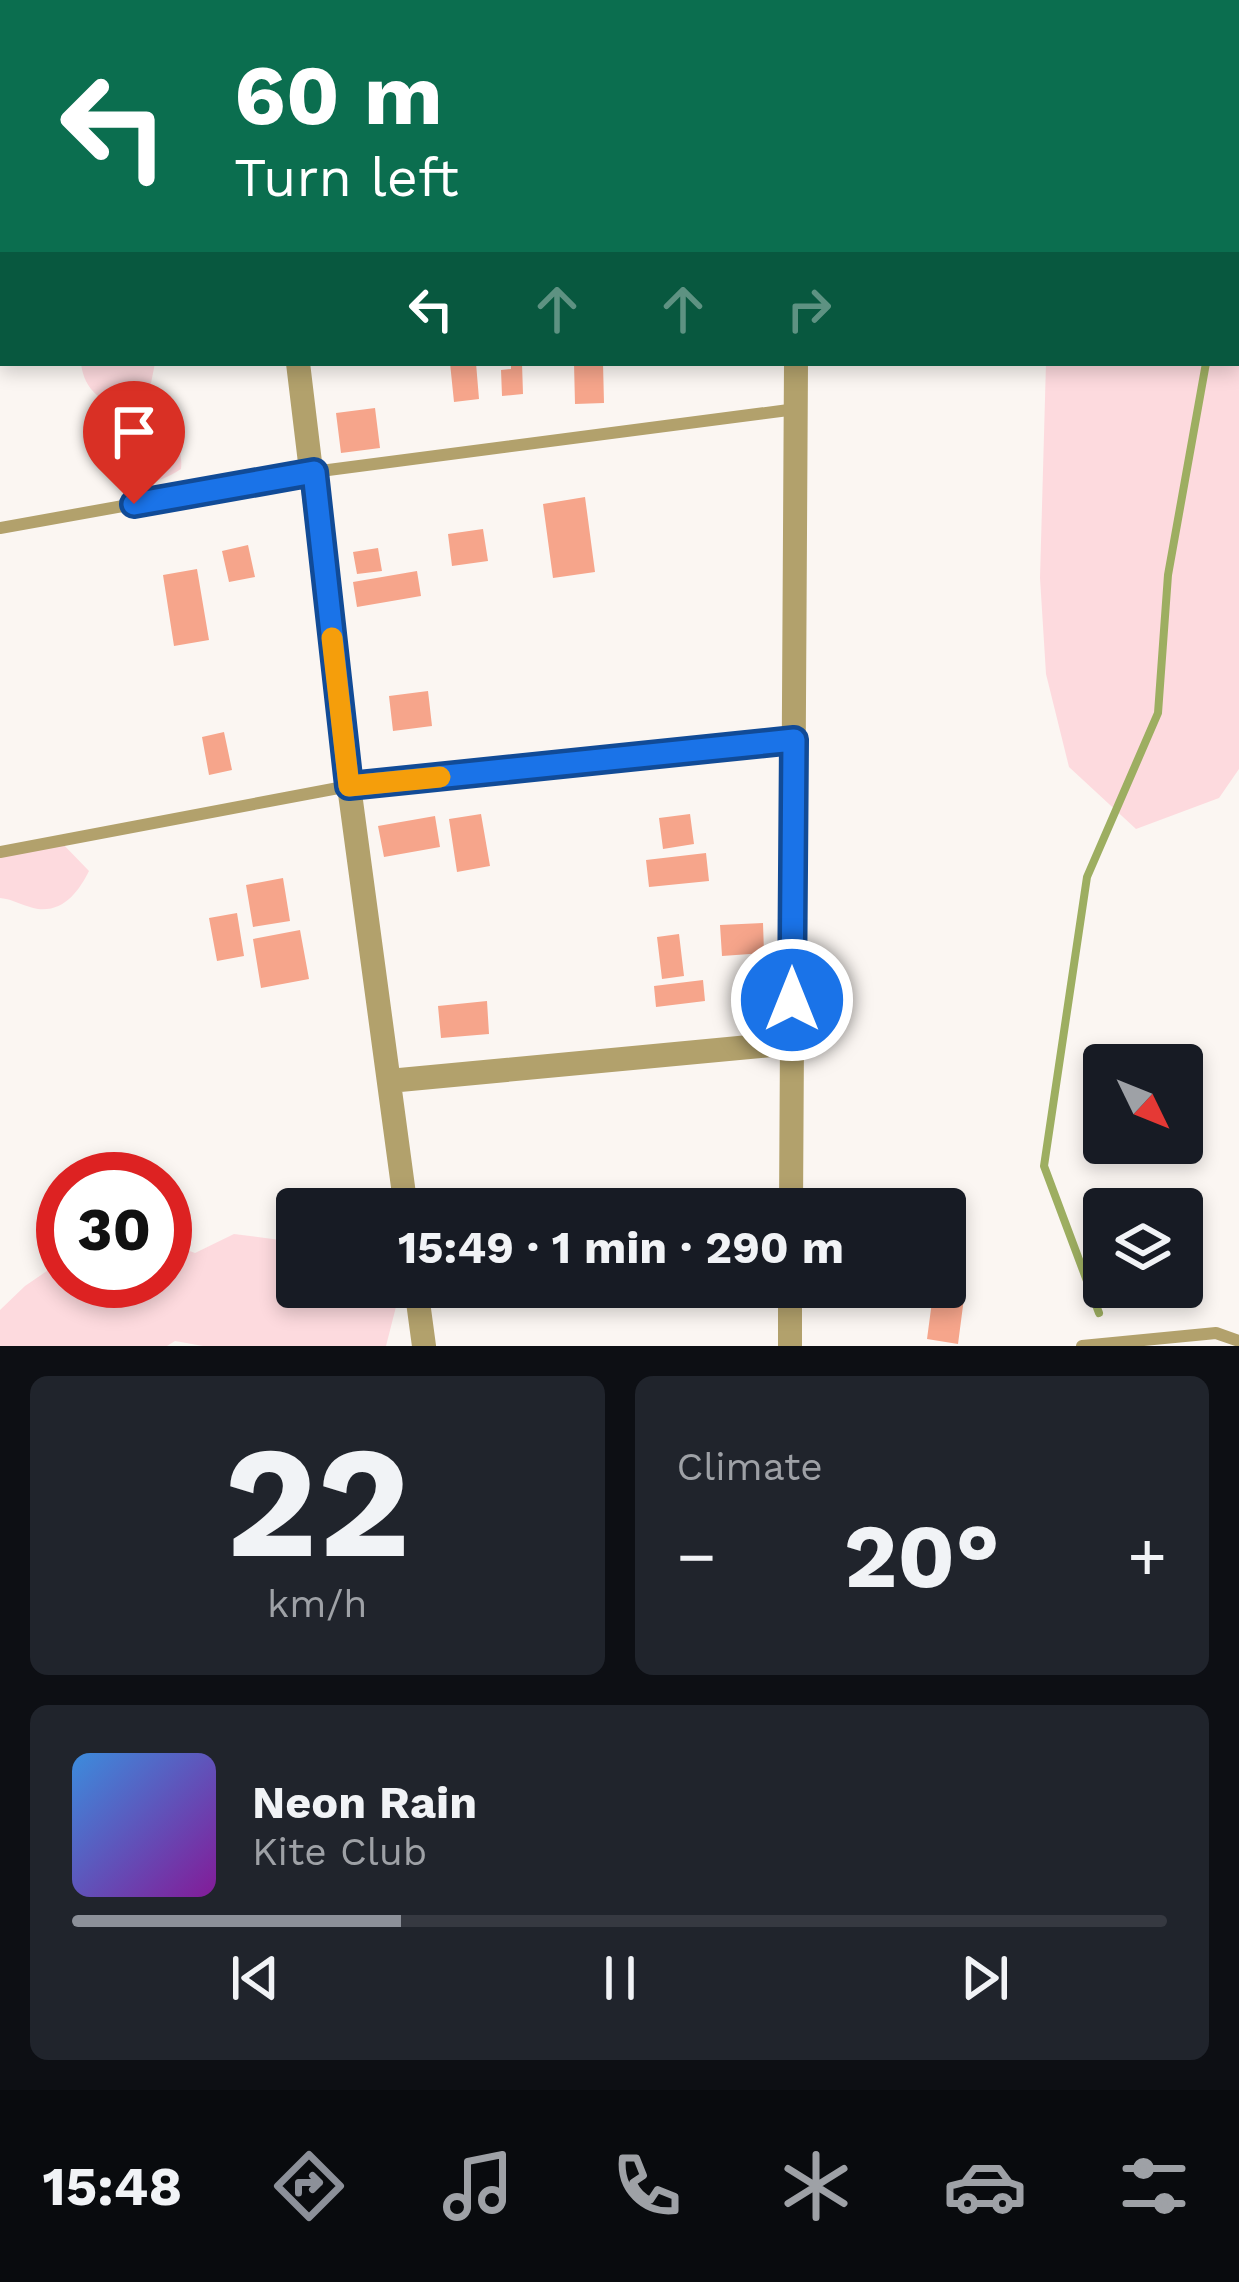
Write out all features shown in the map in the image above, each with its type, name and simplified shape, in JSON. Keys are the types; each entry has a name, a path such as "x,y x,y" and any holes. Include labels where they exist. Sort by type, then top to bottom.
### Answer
{"street":[{"path":"298,366 403,1188"},
{"path":"790,1188 796,366"},
{"path":"389,1081 792,1043"},
{"path":"419,1308 424,1346"},
{"path":"790,1308 790,1346"}],"lane":[{"path":"0,528 314,472 796,409"},
{"path":"0,852 349,786 794,740"},
{"path":"1082,1346 1216,1333 1239,1341"}],"shaded area":[{"path":"82,366 154,366 150,388 128,411 96,394"},
{"path":"1046,366 1239,366 1239,769 1219,798 1136,829 1069,767 1046,674 1040,578"},
{"path":"138,425 171,437 179,449 181,469 149,482 114,474 117,445"},
{"path":"59,840 89,871 70,899 38,909 0,898 0,853"},
{"path":"234,1234 276,1239 276,1308 396,1308 386,1346 203,1346 175,1341 167,1346 0,1346 0,1310 36,1278 36,1308 192,1308 192,1252"}],"building":[{"path":"450,366 476,366 479,399 454,402"},
{"path":"522,366 523,394 502,396 501,370"},
{"path":"574,366 603,366 604,403 575,404"},
{"path":"375,408 380,448 341,453 336,413"},
{"path":"585,497 595,572 553,578 543,504"},
{"path":"483,529 488,561 452,566 448,534"},
{"path":"248,545 255,577 229,582 222,551"},
{"path":"378,548 382,571 357,574 353,552"},
{"path":"197,569 209,640 174,646 163,575"},
{"path":"417,571 421,596 357,607 353,582"},
{"path":"428,691 432,726 393,731 389,696"},
{"path":"224,732 232,770 209,775 202,737"},
{"path":"481,814 490,866 457,872 449,819"},
{"path":"690,814 694,844 663,849 659,818"},
{"path":"435,816 440,847 384,857 378,826"},
{"path":"706,853 709,881 649,887 646,860"},
{"path":"283,878 290,921 253,927 246,885"},
{"path":"237,913 244,956 217,961 209,918"},
{"path":"763,923 764,953 722,956 720,925"},
{"path":"300,930 309,979 261,988 253,939"},
{"path":"679,934 684,976 662,979 657,937"},
{"path":"703,980 705,1001 656,1007 654,986"},
{"path":"487,1001 489,1034 441,1038 438,1006"},
{"path":"931,1308 963,1308 958,1344 927,1339"}],"waterway":[{"path":"1099,1313 1044,1166 1087,877 1158,713 1168,575 1205,366"}],"slow traffic":[{"path":"332,638 349,786 440,777"}],"route":[{"path":"134,504 314,472 349,786 794,740 792,1000"}]}
